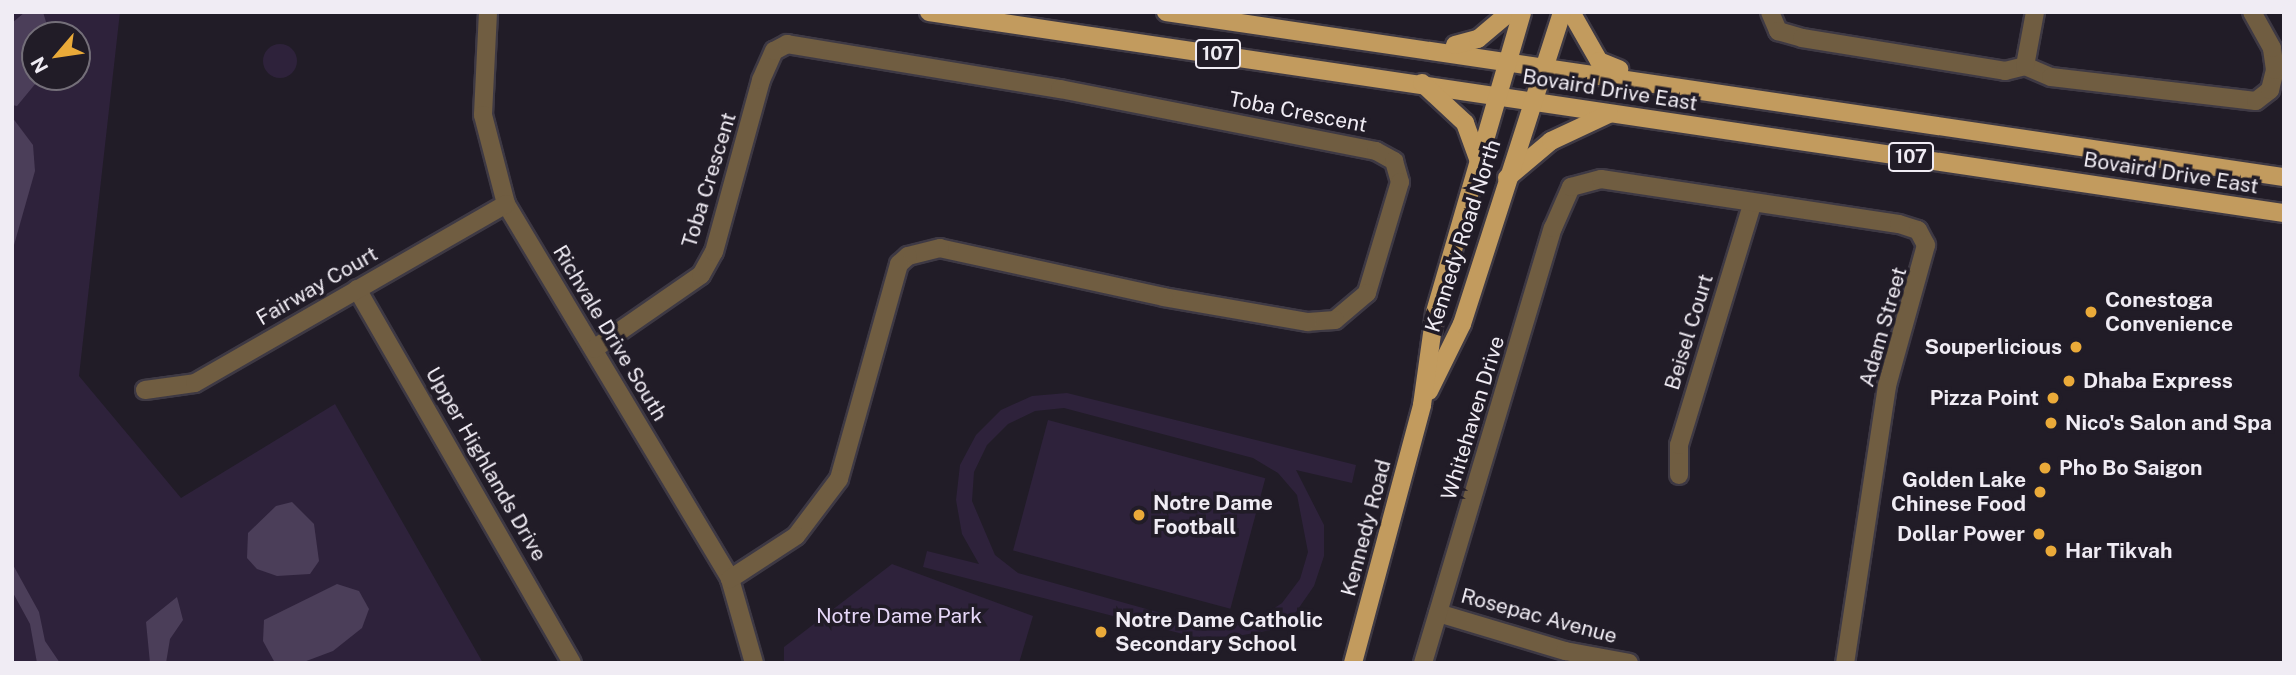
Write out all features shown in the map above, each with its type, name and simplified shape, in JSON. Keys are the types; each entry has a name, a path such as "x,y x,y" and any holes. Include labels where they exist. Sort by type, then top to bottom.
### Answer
{"main road":[{"name":"Bovaird Drive East","path":"929,12 1422,83 2284,213"},
{"name":"Bovaird Drive East","path":"1166,12 1544,63 2284,177"},
{"path":"1434,47 1467,45 1510,12"},
{"name":"Kennedy Road North","path":"1422,405 1435,312 1522,12"},
{"name":"Kennedy Road North","path":"1422,405 1462,324 1562,12"},
{"path":"1570,12 1599,61 1641,78"},
{"path":"1422,83 1465,123 1479,163"},
{"path":"1507,178 1551,141 1612,113"},
{"name":"Kennedy Road","path":"1353,663 1422,405"}],"street":[{"name":"Richvale Drive South","path":"488,12 482,115 506,204 730,579 754,663"},
{"path":"1770,12 1778,30 1802,38 2005,71 2025,66 2051,77 2256,101 2270,90 2275,70 2272,48 2252,12"},
{"path":"2025,66 2035,12"},
{"name":"Toba Crescent","path":"594,349 701,275 714,253 761,80 774,51 788,44 1060,89 1376,151 1394,161 1400,182 1367,293 1335,320 1308,322 1164,297 940,248 908,256 899,264 839,479 796,536 730,579"},
{"name":"Adam Street","path":"1571,187 1601,178 1752,204 1899,224 1918,230 1926,245 1887,386 1844,663"},
{"name":"Whitehaven Drive","path":"1423,663 1571,187"},
{"name":"Fairway Court","path":"145,390 195,383 506,204"},
{"name":"Beisel Court","path":"1679,475 1679,445 1752,204"},
{"name":"Upper Highlands Drive","path":"357,289 572,663"},
{"name":"Rosepac Avenue","path":"1438,613 1565,652 1629,663"}],"green space":[{"path":"12,12 120,12 79,376 181,498 335,404 483,663 12,663"},
{"path":"280,44 292,49 297,61 292,73 280,78 268,73 263,61 268,49"},
{"path":"1067,393 1356,465 1352,483 1296,470 1324,525 1324,556 1314,586 1296,612 1271,630 1210,641 923,567 927,551 979,564 962,534 956,500 960,465 976,435 1001,410 1032,396","holes":["1064,408 1253,458 1278,473 1297,495 1308,552 1300,579 1282,603 1258,619 1200,624 1018,573 995,555 972,501 974,472 987,445 1008,424 1035,411"]},
{"name":"Notre Dame Football","path":"1048,420 1265,478 1230,609 1013,550"},
{"name":"Notre Dame Park","path":"892,564 1033,616 1019,663 784,663 784,647"}],"shaded area":[{"path":"25,12 43,12 46,21 21,21 21,91 29,91 17,106 12,105 12,23"},
{"path":"12,117 33,145 35,171 14,245"},
{"path":"292,502 314,524 319,561 310,574 277,576 257,569 247,558 248,533 276,506"},
{"path":"12,563 39,612 45,641 60,663 37,663 30,624 12,591"},
{"path":"337,584 359,591 369,609 362,628 333,651 301,663 275,663 263,641 264,620"},
{"path":"177,597 183,620 170,639 166,663 150,663 146,622"}],"place":[{"name":"Conestoga Convenience","path":"2091,312"},
{"name":"Souperlicious","path":"2076,347"},
{"name":"Dhaba Express","path":"2069,381"},
{"name":"Pizza Point","path":"2053,398"},
{"name":"Nico's Salon and Spa","path":"2051,423"},
{"name":"Pho Bo Saigon","path":"2045,468"},
{"name":"Golden Lake Chinese Food","path":"2040,492"},
{"name":"Notre Dame Football","path":"1139,515"},
{"name":"Dollar Power","path":"2039,534"},
{"name":"Har Tikvah","path":"2051,551"},
{"name":"Notre Dame Catholic Secondary School","path":"1101,632"}]}
